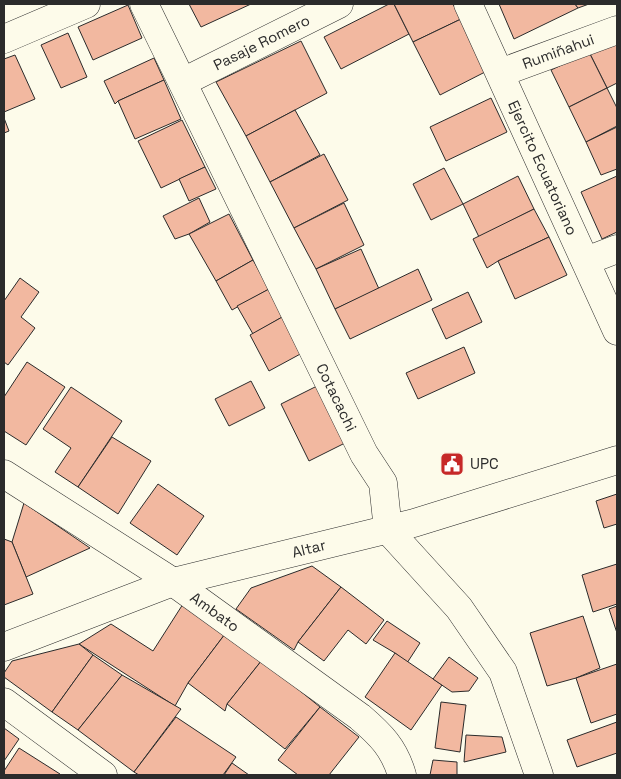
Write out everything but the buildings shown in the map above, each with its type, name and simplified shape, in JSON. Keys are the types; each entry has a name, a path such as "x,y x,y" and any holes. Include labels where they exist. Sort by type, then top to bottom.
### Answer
{"street":[{"path":"4,39 86,4"},
{"name":"Cotacachi","path":"144,4 364,454 384,483 388,530"},
{"name":"Pasaje Romero","path":"182,82 340,4"},
{"name":"Ejercito Ecuatoriano","path":"468,4 617,331"},
{"name":"Rumiñahui","path":"500,73 617,30"},
{"path":"586,260 617,249"},
{"name":"Altar","path":"4,647 173,582 388,530 617,460"},
{"name":"Ambato","path":"4,474 173,582 360,717 382,736 398,760 402,775"},
{"path":"388,530 459,608 502,672 539,775"},
{"path":"4,702 102,775"}],"place":[{"name":"UPC","path":"452,464"}]}
